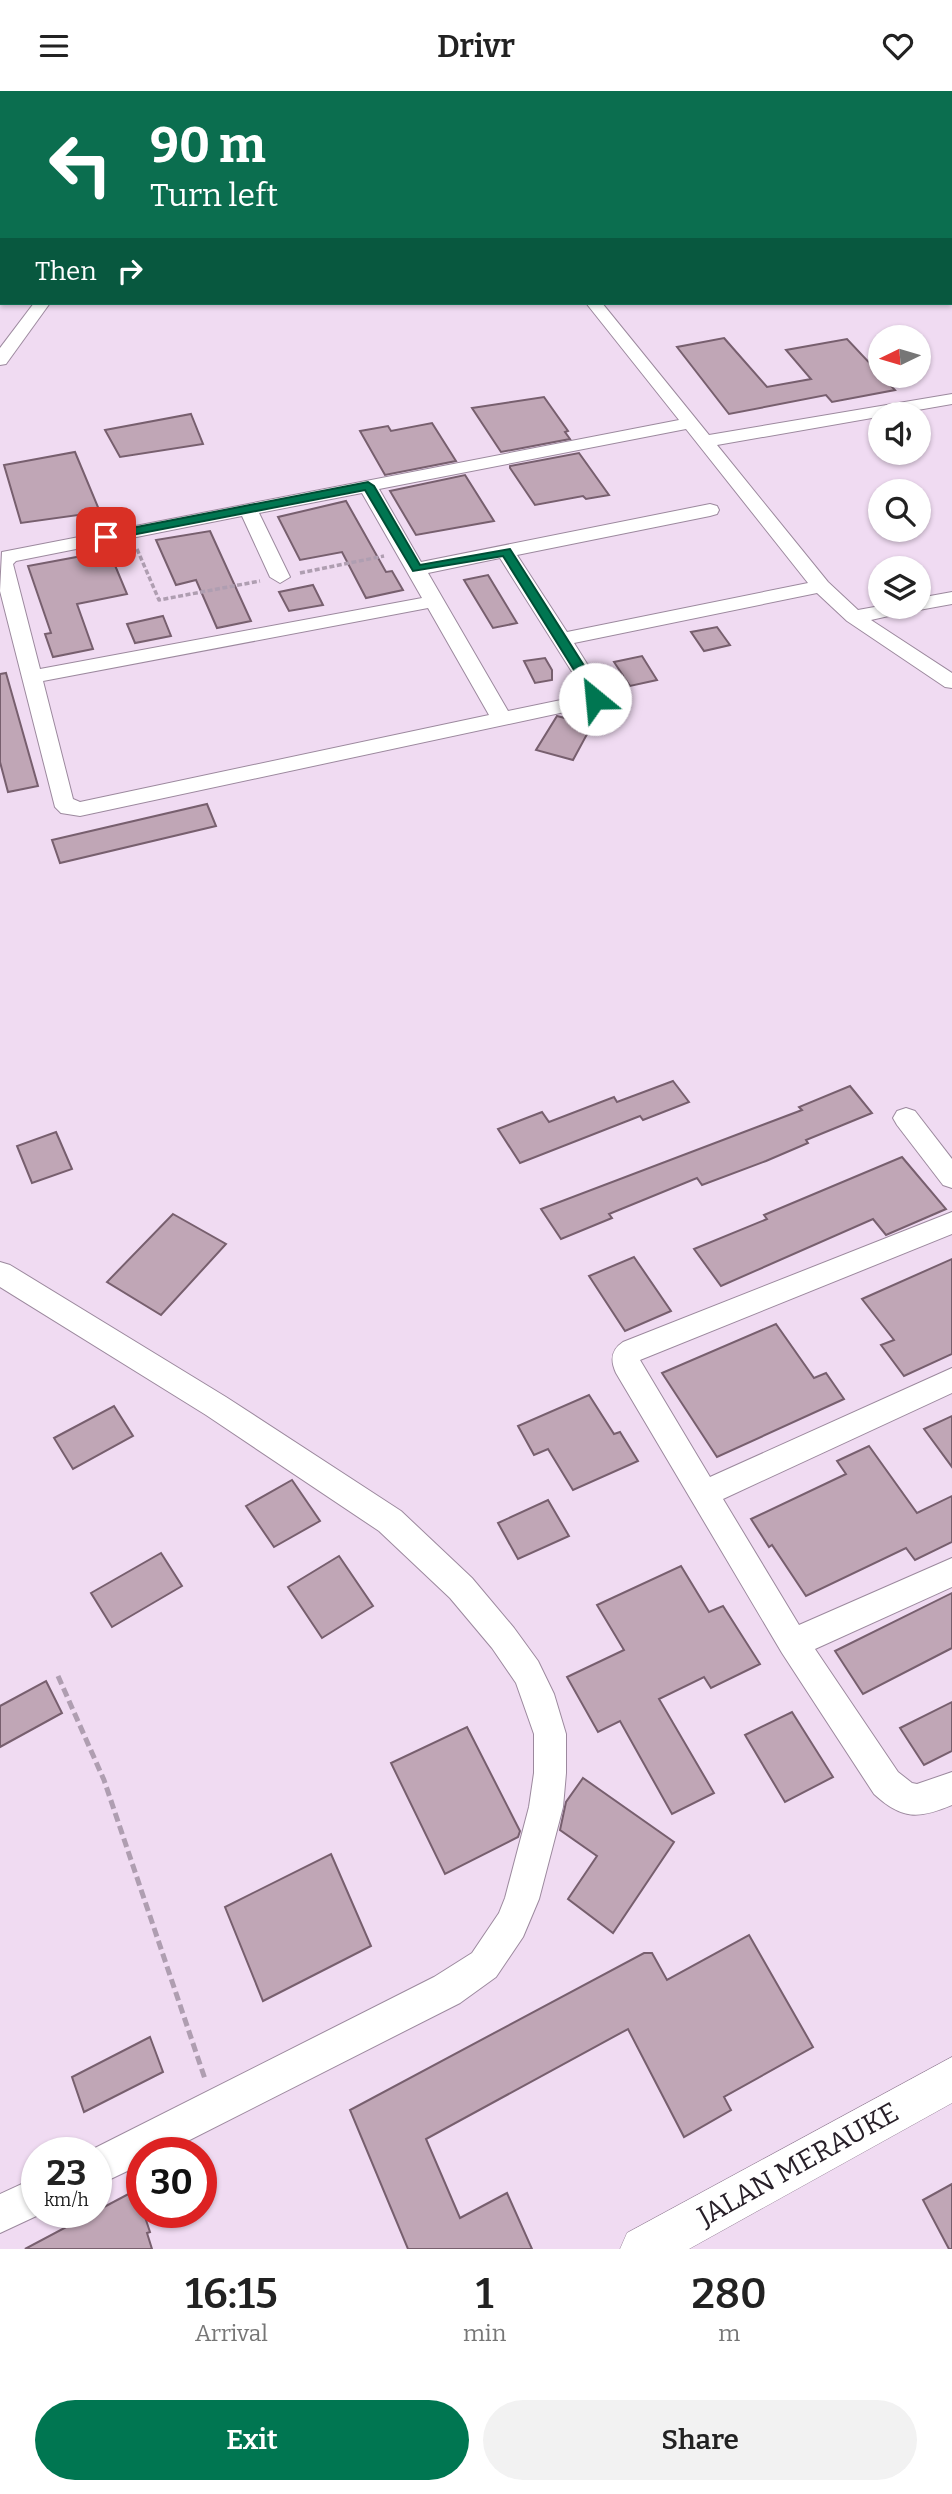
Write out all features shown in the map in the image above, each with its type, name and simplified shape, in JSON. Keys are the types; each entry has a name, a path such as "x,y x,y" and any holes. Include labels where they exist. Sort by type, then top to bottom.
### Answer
{"street":[{"path":"0,360 40,305"},
{"path":"596,305 821,586 854,617 952,682"},
{"path":"707,441 952,399"},
{"path":"506,552 596,694 595,699 74,809 63,802 5,559 12,555 691,423"},
{"path":"368,486 436,601 500,718"},
{"path":"248,510 280,577"},
{"path":"411,560 506,552 710,510"},
{"path":"561,639 821,586"},
{"path":"931,602 952,598"},
{"path":"32,677 436,601"},
{"path":"854,617 868,614"},
{"path":"905,1118 952,1178"},
{"path":"952,1223 626,1355 626,1365 793,1643 886,1783 905,1799 927,1800 952,1788"},
{"path":"0,1273 216,1406 390,1521 461,1588 527,1672 544,1711 550,1743 546,1807 522,1899 511,1925 484,1965 447,1990 112,2159"},
{"path":"704,1494 952,1380"},
{"path":"793,1643 952,1572"},
{"name":"JALAN MERAUKE","path":"643,2249 952,2078"},
{"path":"0,2214 21,2204"}],"path":[{"path":"129,532 159,600 280,577 411,560"},
{"path":"58,1676 104,1780 215,2109"}],"building":[{"path":"724,338 767,387 811,379 786,350 847,339 868,361 868,389 895,390 832,402 826,395 729,414 677,347"},
{"path":"544,397 568,431 565,432 570,439 501,452 472,408"},
{"path":"191,414 203,444 120,457 105,430"},
{"path":"432,423 456,461 385,475 360,431 388,426 391,431"},
{"path":"75,452 100,512 21,523 4,465"},
{"path":"579,453 609,495 586,499 583,496 535,505 510,468 510,466"},
{"path":"465,475 494,521 416,535 390,491"},
{"path":"346,501 386,572 392,571 403,590 366,598 342,552 300,560 278,517"},
{"path":"210,531 251,621 217,628 196,580 176,585 156,540"},
{"path":"109,551 127,594 77,604 93,649 53,657 45,634 51,633 28,566"},
{"path":"488,575 517,623 493,628 464,580"},
{"path":"313,585 323,605 289,611 279,592"},
{"path":"163,616 171,636 135,643 127,624"},
{"path":"717,627 730,645 704,651 691,632"},
{"path":"642,656 657,680 630,686 614,662"},
{"path":"545,658 552,670 552,680 535,683 524,661"},
{"path":"6,673 38,786 8,792 0,762 0,674"},
{"path":"557,716 592,725 573,760 536,750"},
{"path":"207,804 216,826 60,863 52,840"},
{"path":"673,1081 689,1102 643,1120 640,1116 520,1163 498,1129 542,1112 549,1122 614,1097 617,1102"},
{"path":"850,1086 872,1113 806,1140 808,1143 766,1161 702,1185 697,1178 609,1214 612,1218 561,1239 541,1209 802,1110 799,1107"},
{"path":"56,1132 72,1169 32,1183 17,1146"},
{"path":"902,1157 946,1209 886,1235 873,1219 721,1286 694,1249 767,1219 764,1215"},
{"path":"173,1214 226,1244 161,1315 107,1282"},
{"path":"634,1257 671,1311 625,1331 589,1276"},
{"path":"952,1259 952,1354 904,1376 881,1345 894,1340 862,1299"},
{"path":"776,1324 814,1378 826,1373 844,1399 717,1457 662,1373"},
{"path":"589,1395 614,1434 620,1432 638,1461 573,1490 548,1449 534,1455 518,1426"},
{"path":"114,1406 133,1436 73,1469 54,1438"},
{"path":"952,1416 952,1467 924,1429"},
{"path":"869,1446 917,1513 952,1496 952,1542 915,1560 906,1548 806,1596 751,1519 846,1474 837,1461"},
{"path":"292,1480 320,1521 274,1547 246,1506"},
{"path":"548,1500 569,1536 518,1559 498,1523"},
{"path":"161,1553 182,1586 112,1627 91,1593"},
{"path":"339,1556 373,1606 322,1638 288,1587"},
{"path":"681,1566 709,1612 723,1606 760,1664 711,1688 704,1677 659,1699 714,1793 672,1814 620,1721 598,1732 567,1677 624,1650 597,1605"},
{"path":"952,1593 952,1648 863,1694 835,1651"},
{"path":"46,1681 62,1713 0,1747 0,1706"},
{"path":"952,1702 952,1751 924,1765 900,1728"},
{"path":"792,1712 833,1777 785,1802 745,1735"},
{"path":"467,1727 520,1831 518,1837 445,1874 391,1763"},
{"path":"583,1778 674,1842 613,1933 568,1899 597,1856 560,1830 566,1802"},
{"path":"331,1854 371,1946 263,2001 225,1907"},
{"path":"749,1935 813,2047 724,2097 731,2110 684,2137 628,2029 426,2139 460,2218 507,2193 532,2249 408,2249 350,2110 644,1953 652,1953 667,1980"},
{"path":"150,2037 163,2072 84,2112 72,2077"},
{"path":"952,2184 952,2249 949,2249 923,2200"},
{"path":"126,2195 126,2228 149,2228 150,2232 147,2233 152,2249 25,2249 65,2228 112,2228 112,2203"}],"route":[{"path":"106,537 368,486 417,569 506,552 596,694 595,699"}]}
